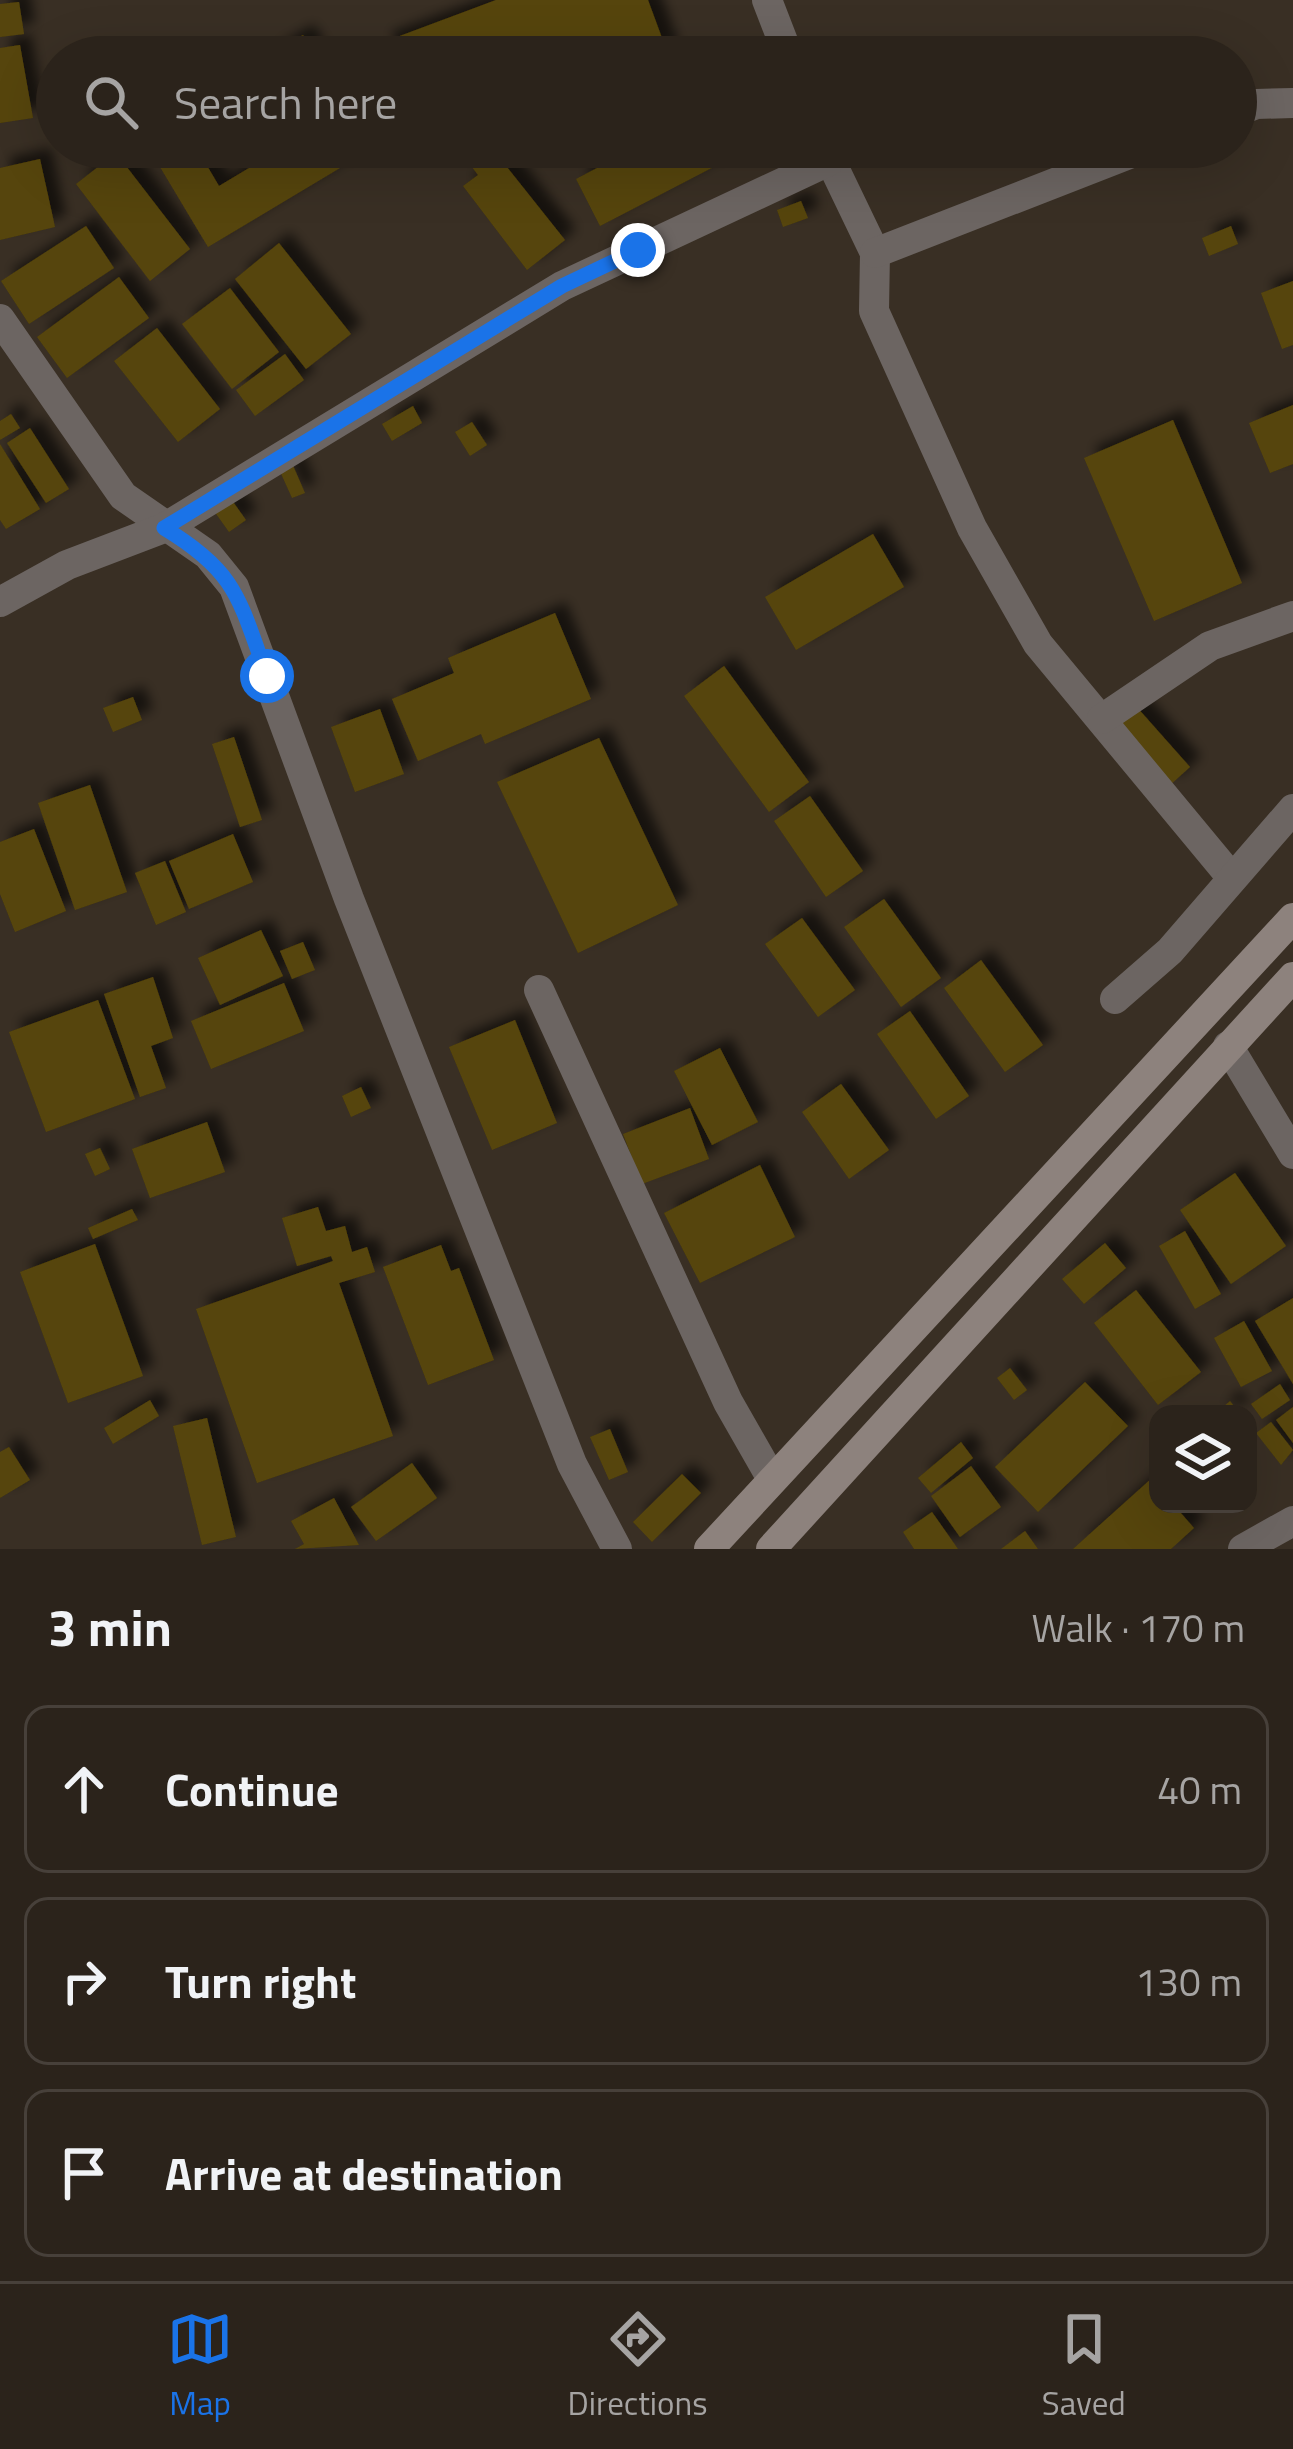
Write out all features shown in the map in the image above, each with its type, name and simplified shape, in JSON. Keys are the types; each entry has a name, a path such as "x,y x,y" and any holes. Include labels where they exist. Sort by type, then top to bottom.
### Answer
{"main road":[{"path":"710,1549 1293,917"},
{"path":"771,1549 1293,977"}],"street":[{"path":"766,0 781,36"},
{"path":"1257,104 1293,103"},
{"path":"0,602 67,565 164,528 562,286 798,168"},
{"path":"833,168 875,253 874,311 972,528 1038,644 1232,878"},
{"path":"875,253 1093,168"},
{"path":"0,319 123,496 208,555 234,587 349,899 572,1464 617,1549"},
{"path":"1102,719 1210,646 1293,616"},
{"path":"1115,999 1170,951 1293,809"},
{"path":"539,990 728,1402 772,1479"},
{"path":"1228,1046 1293,1154"},
{"path":"1243,1549 1293,1521"}],"building":[{"path":"496,0 648,0 661,36 400,36"},
{"path":"19,2 24,34 0,37 0,4"},
{"path":"20,45 33,118 0,123 0,48"},
{"path":"36,160 55,227 0,240 0,168"},
{"path":"97,168 128,168 190,249 150,281 76,184"},
{"path":"161,168 208,168 219,186 249,168 340,168 208,247"},
{"path":"473,168 508,168 565,240 527,270 463,186 478,175"},
{"path":"597,168 712,168 600,226 576,179"},
{"path":"801,201 808,218 783,227 777,210"},
{"path":"86,226 114,268 29,324 1,281"},
{"path":"1231,226 1238,244 1209,256 1202,238"},
{"path":"279,243 351,334 306,369 235,279"},
{"path":"119,277 149,318 67,378 37,337"},
{"path":"1293,281 1293,345 1282,349 1261,293"},
{"path":"230,288 279,352 232,389 182,324"},
{"path":"157,328 220,409 178,442 114,361"},
{"path":"285,354 304,380 255,416 236,390"},
{"path":"1293,405 1293,464 1270,473 1249,423"},
{"path":"413,406 422,423 392,441 382,424"},
{"path":"11,414 20,428 0,440 0,421"},
{"path":"1173,420 1242,583 1154,621 1084,458"},
{"path":"472,422 487,445 470,456 455,432"},
{"path":"30,428 69,489 46,503 7,443"},
{"path":"0,444 40,509 6,529 0,520"},
{"path":"291,461 305,493 292,498 278,467"},
{"path":"231,499 246,520 229,532 214,511"},
{"path":"873,534 904,587 796,650 765,597"},
{"path":"555,613 591,699 485,744 481,734 418,761 392,699 454,673 448,658"},
{"path":"724,666 809,782 769,812 684,696"},
{"path":"133,697 142,720 113,732 103,708"},
{"path":"1135,705 1190,767 1168,787 1113,725"},
{"path":"380,709 404,774 355,792 331,727"},
{"path":"234,737 262,820 240,827 212,744"},
{"path":"599,738 678,905 578,953 497,782"},
{"path":"90,785 127,892 75,910 38,803"},
{"path":"810,796 863,871 826,897 774,821"},
{"path":"34,829 66,911 15,932 0,894 0,842"},
{"path":"233,834 253,882 189,909 169,861"},
{"path":"165,861 186,912 156,925 135,873"},
{"path":"884,899 941,978 901,1007 844,927"},
{"path":"802,918 855,990 818,1017 765,944"},
{"path":"261,930 283,976 220,1005 198,958"},
{"path":"303,942 315,970 292,979 280,951"},
{"path":"981,960 1043,1045 1005,1072 944,988"},
{"path":"153,977 173,1038 151,1046 166,1088 140,1097 104,994"},
{"path":"284,983 304,1031 211,1069 191,1021"},
{"path":"98,1000 135,1099 46,1132 9,1032"},
{"path":"910,1011 969,1096 936,1119 877,1034"},
{"path":"515,1020 557,1123 492,1150 449,1047"},
{"path":"720,1048 758,1122 712,1145 674,1071"},
{"path":"841,1084 889,1150 849,1179 802,1112"},
{"path":"361,1087 371,1108 351,1117 342,1096"},
{"path":"690,1108 709,1159 642,1184 623,1134"},
{"path":"207,1122 225,1172 150,1198 132,1149"},
{"path":"100,1148 110,1169 95,1176 85,1154"},
{"path":"760,1165 795,1237 700,1283 664,1213"},
{"path":"1235,1173 1286,1246 1231,1284 1180,1210"},
{"path":"318,1207 326,1231 345,1226 352,1252 367,1247 375,1272 339,1283 393,1436 257,1483 196,1309 333,1261 331,1256 297,1266 282,1218"},
{"path":"132,1209 138,1220 93,1239 88,1228"},
{"path":"1185,1231 1221,1294 1195,1309 1159,1246"},
{"path":"1105,1243 1126,1268 1084,1304 1062,1279"},
{"path":"95,1244 143,1376 68,1403 20,1272"},
{"path":"441,1245 451,1271 459,1268 494,1360 428,1385 383,1267"},
{"path":"1136,1290 1201,1372 1158,1405 1094,1323"},
{"path":"1293,1298 1293,1384 1255,1321"},
{"path":"1244,1321 1272,1371 1241,1387 1214,1338"},
{"path":"1010,1368 1027,1390 1014,1400 997,1378"},
{"path":"1085,1382 1128,1426 1038,1512 995,1467"},
{"path":"1280,1384 1290,1400 1262,1419 1257,1405 1251,1404"},
{"path":"150,1400 159,1416 113,1444 104,1428"},
{"path":"1293,1407 1293,1443 1276,1420"},
{"path":"207,1418 236,1537 202,1545 173,1426"},
{"path":"1271,1422 1293,1450 1281,1465 1257,1434"},
{"path":"610,1429 628,1472 609,1480 590,1437"},
{"path":"961,1442 973,1458 931,1493 918,1478"},
{"path":"9,1447 30,1480 0,1498 0,1452"},
{"path":"412,1463 437,1498 376,1541 351,1507"},
{"path":"971,1466 1001,1507 960,1537 931,1496"},
{"path":"682,1474 701,1493 652,1542 633,1522"},
{"path":"1149,1481 1149,1513 1181,1513 1194,1528 1171,1549 1073,1549"},
{"path":"334,1498 359,1545 295,1549 304,1544 291,1521"},
{"path":"932,1512 958,1549 914,1549 903,1532"},
{"path":"1025,1531 1038,1549 1001,1549"}],"route":[{"path":"267,676 234,587 208,555 164,528 562,286 638,250"}]}
